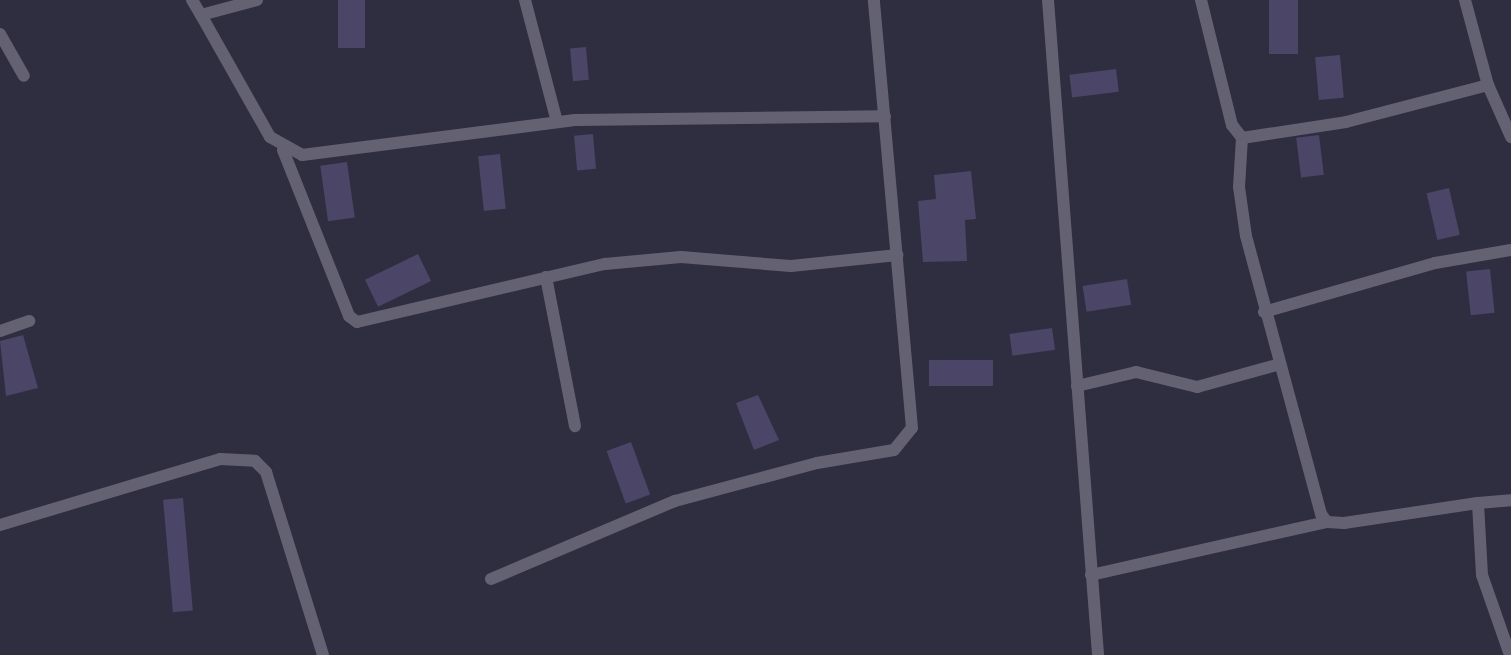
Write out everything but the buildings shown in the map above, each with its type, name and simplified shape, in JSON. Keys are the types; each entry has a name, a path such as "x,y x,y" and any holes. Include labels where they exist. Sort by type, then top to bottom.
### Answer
{"street":[{"path":"192,0 283,150 349,316 357,322 546,277 681,257 791,266 897,255"},
{"path":"201,15 257,0"},
{"path":"525,0 557,122"},
{"path":"491,579 675,501 817,463 894,450 912,428 874,0"},
{"path":"1048,0 1098,655"},
{"path":"1201,0 1232,125 1242,138 1239,187 1264,312 1318,509 1327,522"},
{"path":"1465,0 1488,85 1511,137"},
{"path":"0,34 24,76"},
{"path":"1242,138 1346,122 1488,85"},
{"path":"283,150 313,157 557,122 885,116"},
{"path":"1264,312 1435,263 1511,250"},
{"path":"546,277 575,426"},
{"path":"0,331 29,321"},
{"path":"1077,386 1136,372 1197,387 1277,365"},
{"path":"0,525 220,459 255,461 266,472 323,655"},
{"path":"1091,575 1327,522 1511,500"},
{"path":"1478,503 1482,575 1510,655"}]}
